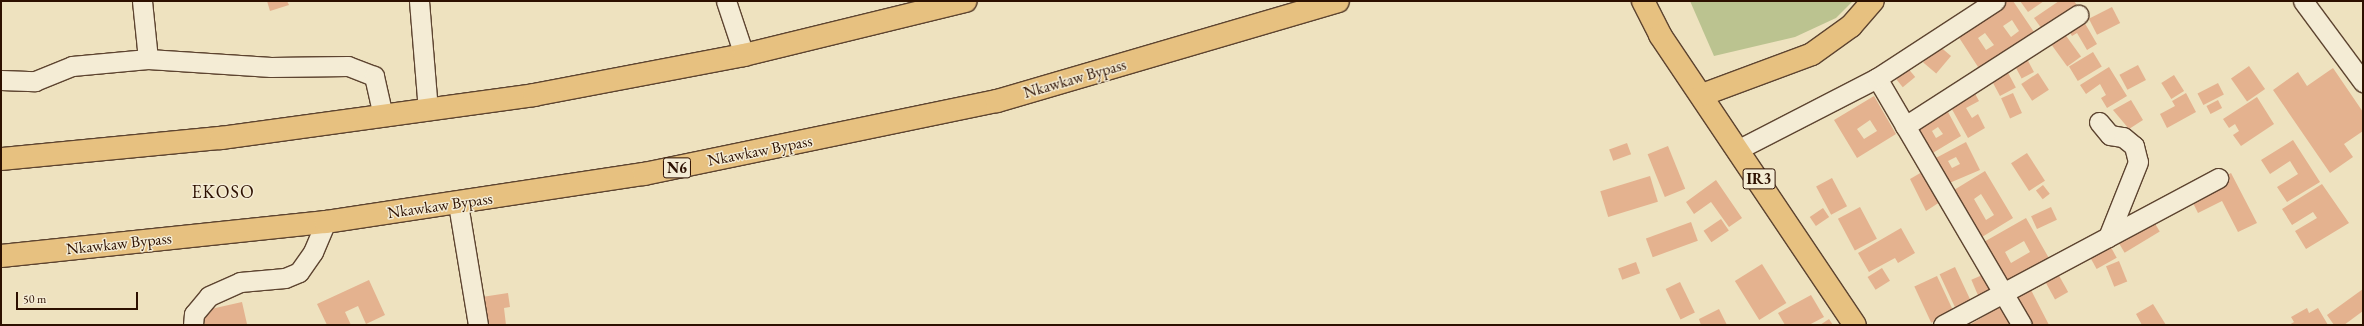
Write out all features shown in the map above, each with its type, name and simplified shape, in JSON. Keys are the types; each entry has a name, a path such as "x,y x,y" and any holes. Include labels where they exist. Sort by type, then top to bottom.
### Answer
{"main road":[{"path":"1,159 221,138 534,95 744,55 966,1"},
{"name":"Nkawkaw Bypass","path":"1,256 326,222 458,204 651,173 939,115 1063,84 1338,1"},
{"name":"IR3","path":"1643,1 1660,35 1739,149 1855,325"},
{"path":"1702,95 1812,54 1851,26 1873,1"}],"street":[{"path":"142,1 148,59"},
{"path":"419,1 428,110"},
{"path":"726,1 744,55"},
{"path":"1739,149 1877,78 1994,1"},
{"path":"2302,1 2363,82"},
{"path":"1905,126 2078,15"},
{"path":"1,80 35,81 72,66 148,59 272,67 348,66 374,76 383,116"},
{"path":"1877,78 2002,295 2022,325"},
{"path":"2099,122 2110,134 2124,137 2134,146 2138,162 2108,237"},
{"path":"1943,325 2002,295 2218,178"},
{"path":"458,204 478,325"},
{"path":"193,325 194,314 209,296 240,282 285,278 299,272 313,252 326,222"}],"green space":[{"path":"1690,1 1853,1 1836,18 1795,37 1714,56"}],"building":[{"path":"267,1 287,1 289,5 270,11"},
{"path":"2008,1 2013,1 2034,32 1980,70 1958,36","holes":["2012,20 2019,31 2011,37 2003,26","1985,33 1994,45 1986,50 1978,38"]},
{"path":"2020,1 2044,1 2028,12"},
{"path":"2059,1 2074,1 2079,8 2044,32 2034,18"},
{"path":"2112,7 2120,23 2097,35 2089,19"},
{"path":"2083,20 2097,44 2087,50 2077,33 2072,36 2068,29"},
{"path":"2064,33 2081,56 2067,66 2050,43"},
{"path":"1938,45 1951,56 1936,74 1923,63"},
{"path":"2093,52 2102,67 2078,81 2069,66"},
{"path":"2026,57 2034,72 2022,79 2014,64"},
{"path":"2138,65 2146,80 2127,90 2119,75"},
{"path":"2249,66 2265,89 2247,102 2231,79"},
{"path":"1907,67 1915,77 1903,87 1895,77"},
{"path":"2109,67 2127,96 2107,108 2101,98 2106,95 2100,84 2086,94 2080,85"},
{"path":"2333,68 2363,112 2363,131 2344,144 2353,157 2330,173 2273,90 2298,72 2307,86"},
{"path":"2006,69 2016,88 2000,96 1990,77"},
{"path":"2038,73 2049,90 2032,101 2021,84"},
{"path":"2174,75 2184,91 2171,99 2161,83"},
{"path":"2218,83 2224,95 2203,105 2198,93"},
{"path":"1973,90 1979,101 1966,108 1972,118 1978,114 1985,128 1968,138 1949,104"},
{"path":"2013,93 2022,113 2010,118 2001,98"},
{"path":"2186,93 2196,112 2167,128 2160,114 2175,106 2172,101"},
{"path":"1874,96 1896,134 1857,158 1834,120","holes":["1870,120 1877,131 1864,139 1857,129"]},
{"path":"2257,97 2274,124 2241,146 2233,135 2239,131 2235,124 2229,128 2223,119"},
{"path":"2131,100 2143,120 2129,129 2113,110"},
{"path":"2218,100 2222,108 2211,114 2206,106"},
{"path":"1948,112 1961,136 1931,154 1917,130","holes":["1938,127 1943,134 1936,138 1932,131"]},
{"path":"2293,140 2320,182 2287,202 2277,187 2298,174 2290,161 2270,174 2261,160"},
{"path":"1966,142 1980,170 1947,184 1934,159","holes":["1956,157 1960,164 1952,168 1948,161"]},
{"path":"1627,143 1631,154 1613,161 1609,149"},
{"path":"1668,146 1685,189 1665,197 1648,154"},
{"path":"2027,153 2045,181 2029,191 2011,163"},
{"path":"1985,171 2013,218 1982,237 1963,204 1957,208 1950,197 1956,194 1954,190","holes":["1981,194 1994,215 1986,220 1974,199"]},
{"path":"1922,172 1940,202 1926,211 1910,179"},
{"path":"2231,173 2257,223 2238,232 2222,201 2198,213 2189,195"},
{"path":"1650,176 1658,202 1608,217 1600,191"},
{"path":"1832,178 1847,206 1831,215 1816,186"},
{"path":"1716,180 1742,218 1729,227 1711,202 1694,214 1686,202"},
{"path":"2322,184 2349,223 2306,249 2295,231 2317,218 2313,212 2292,225 2282,209"},
{"path":"2043,185 2050,194 2043,199 2036,191"},
{"path":"1860,207 1877,239 1855,251 1838,219"},
{"path":"2051,207 2057,220 2037,229 2031,216"},
{"path":"1823,208 1829,217 1816,226 1810,217"},
{"path":"2151,217 2160,232 2125,253 2116,238"},
{"path":"2026,218 2050,260 2006,285 1982,243","holes":["2024,241 2030,252 2011,263 2005,252"]},
{"path":"1721,219 1729,231 1711,242 1704,231"},
{"path":"1691,222 1698,241 1653,257 1646,238"},
{"path":"1901,228 1915,253 1898,263 1895,258 1869,272 1858,253"},
{"path":"2108,242 2117,258 2097,269 2088,253"},
{"path":"2119,261 2127,281 2114,287 2106,266"},
{"path":"1636,262 1640,273 1622,280 1618,268"},
{"path":"1762,264 1786,303 1759,320 1735,281"},
{"path":"1955,267 1973,305 1957,312 1940,274"},
{"path":"1882,268 1890,281 1876,290 1868,277"},
{"path":"2057,272 2068,292 2055,299 2044,279"},
{"path":"1987,273 1995,292 1980,299 1971,280"},
{"path":"1937,276 1954,312 1931,323 1914,287"},
{"path":"369,280 385,315 366,324 358,306 345,312 351,325 327,325 317,304"},
{"path":"1680,282 1695,313 1681,320 1666,289"},
{"path":"2030,288 2049,325 2029,325 2014,297"},
{"path":"2363,289 2363,311 2344,325 2334,325 2327,315"},
{"path":"508,293 510,307 504,308 506,325 486,325 482,297"},
{"path":"1811,295 1824,317 1809,325 1785,325 1778,313"},
{"path":"242,302 247,324 250,325 205,325 202,311"},
{"path":"2153,304 2166,325 2142,325 2136,314"},
{"path":"2001,306 2012,325 1971,325 1971,324"},
{"path":"2307,308 2309,313 2318,308 2328,325 2289,325 2294,322 2291,317"},
{"path":"1719,309 1727,325 1701,325 1699,319"},
{"path":"1829,319 1833,325 1820,325"}],"district":[{"name":"EKOSO","path":"223,192"}]}
